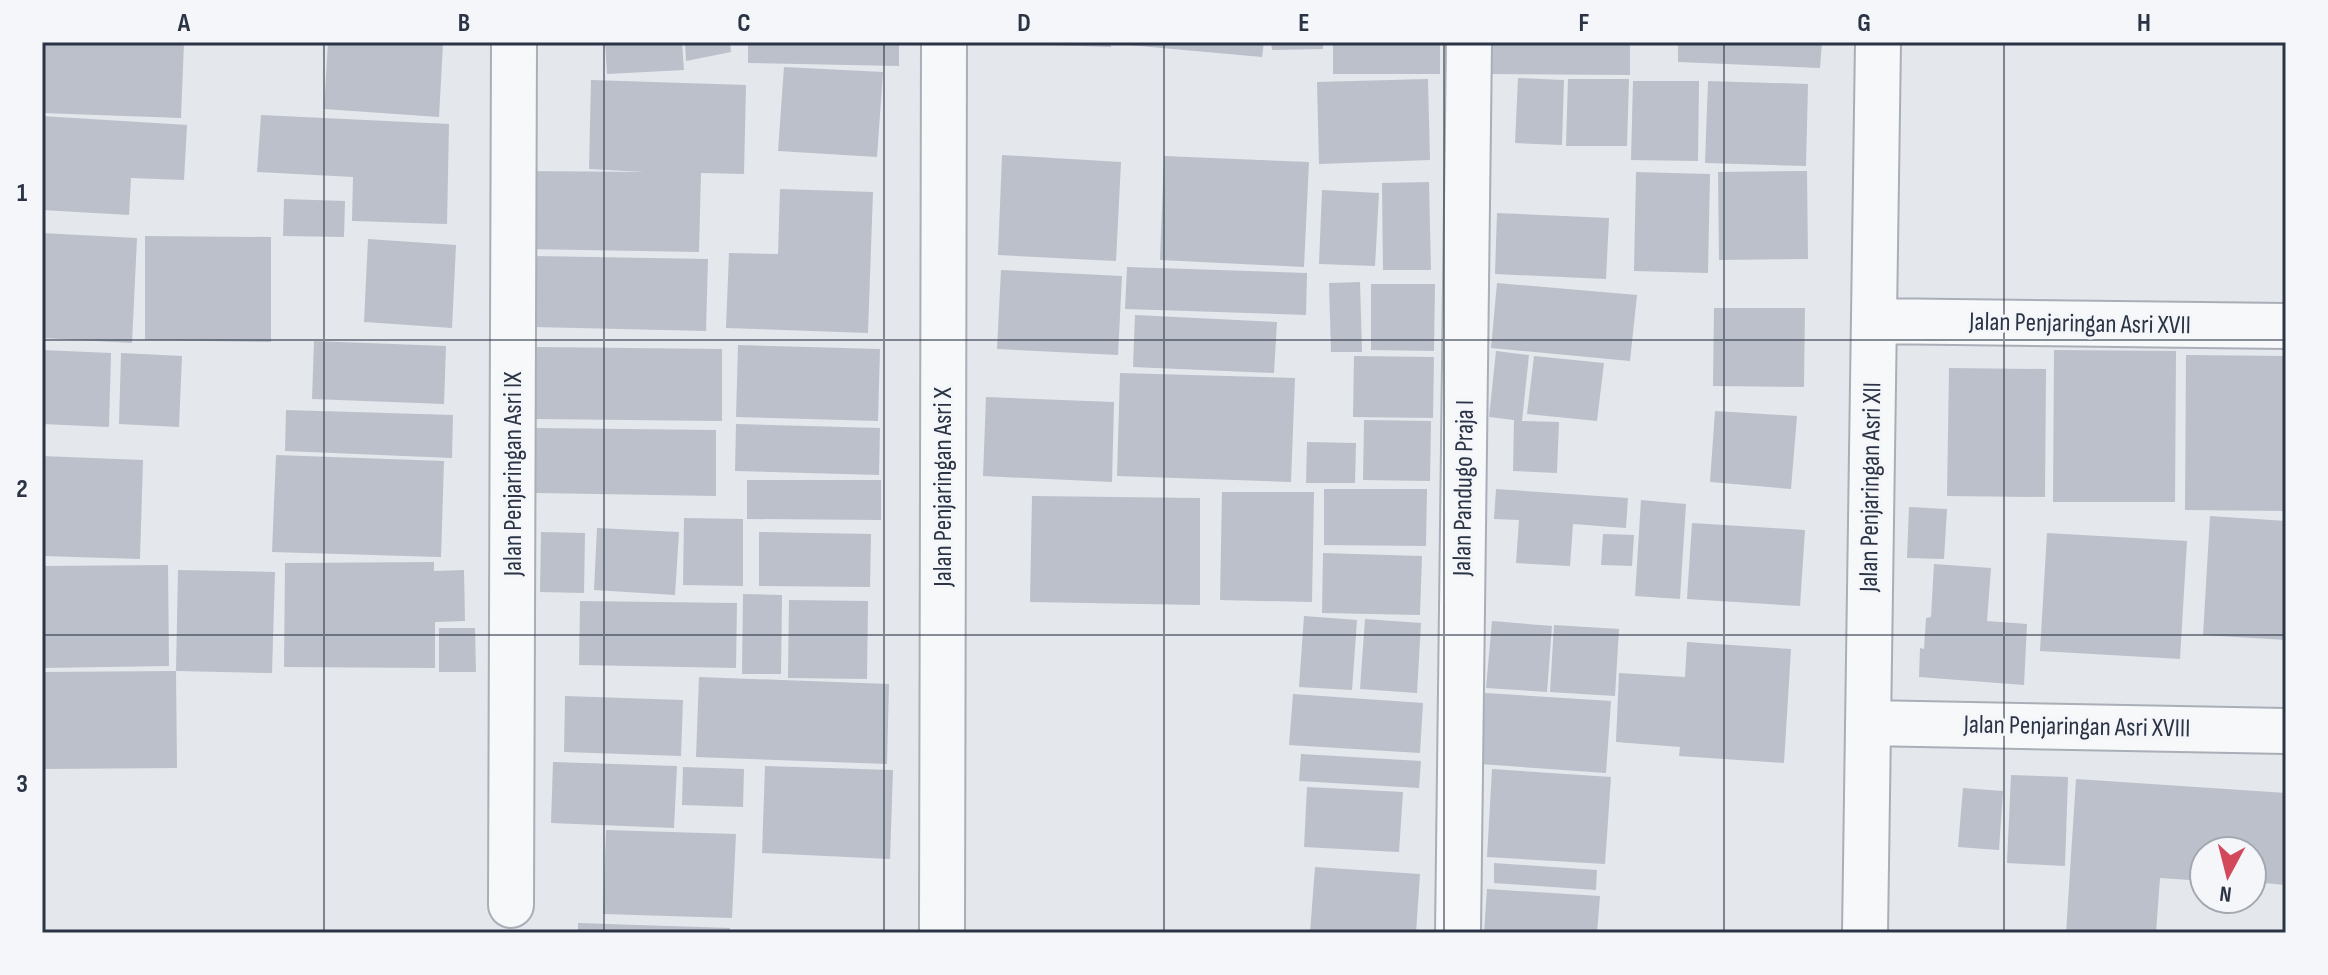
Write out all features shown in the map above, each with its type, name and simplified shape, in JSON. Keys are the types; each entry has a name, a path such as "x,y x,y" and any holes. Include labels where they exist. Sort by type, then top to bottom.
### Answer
{"street":[{"name":"Jalan Penjaringan Asri IX","path":"511,905 514,42"},
{"name":"Jalan Penjaringan Asri X","path":"942,931 944,42"},
{"name":"Jalan Pandugo Praja I","path":"1458,933 1469,42"},
{"name":"Jalan Penjaringan Asri XII","path":"1865,933 1878,42"},
{"name":"Jalan Penjaringan Asri XVII","path":"1874,321 2286,326"},
{"name":"Jalan Penjaringan Asri XVIII","path":"1868,723 2286,731"}],"building":[{"path":"42,42 184,42 181,118 42,113"},
{"path":"328,42 443,44 439,117 324,109"},
{"path":"605,42 682,42 684,70 607,74"},
{"path":"685,42 730,42 731,52 686,61"},
{"path":"748,42 899,42 899,66 748,63"},
{"path":"1046,42 1111,42 1111,47 1046,45"},
{"path":"1117,42 1264,42 1262,57"},
{"path":"1271,42 1323,42 1323,49 1272,50"},
{"path":"1333,42 1440,42 1440,74 1333,74"},
{"path":"1491,42 1630,42 1630,75 1491,74"},
{"path":"1678,42 1822,42 1820,68 1678,62"},
{"path":"784,67 883,72 877,157 778,151"},
{"path":"1518,78 1564,80 1562,145 1515,143"},
{"path":"1428,79 1430,160 1319,164 1317,82"},
{"path":"1568,79 1629,79 1627,146 1566,146"},
{"path":"591,80 746,85 744,174 701,173 699,252 523,249 524,171 645,172 589,169"},
{"path":"1633,81 1699,81 1698,161 1631,160"},
{"path":"1708,81 1808,84 1806,166 1705,163"},
{"path":"261,115 449,124 447,224 352,221 353,177 257,172"},
{"path":"42,116 187,125 184,180 131,178 129,215 42,210"},
{"path":"1002,155 1121,162 1116,261 998,255"},
{"path":"1164,156 1309,162 1304,267 1160,260"},
{"path":"1807,171 1808,259 1719,260 1718,172"},
{"path":"1636,172 1710,174 1708,273 1634,271"},
{"path":"1429,182 1431,270 1383,270 1382,183"},
{"path":"780,189 873,192 868,333 726,328 729,253 778,254"},
{"path":"1322,190 1379,193 1375,266 1319,264"},
{"path":"284,199 345,201 344,237 283,236"},
{"path":"1497,213 1609,218 1606,279 1495,274"},
{"path":"42,233 137,238 132,343 42,338"},
{"path":"145,236 271,237 271,342 145,340"},
{"path":"368,239 456,245 452,328 364,322"},
{"path":"535,256 708,259 706,331 534,327"},
{"path":"1127,267 1307,273 1306,315 1125,309"},
{"path":"1001,270 1122,276 1118,355 997,349"},
{"path":"1360,282 1362,352 1331,352 1329,283"},
{"path":"1497,283 1637,295 1630,361 1491,348"},
{"path":"1371,284 1435,284 1434,351 1371,350"},
{"path":"1714,308 1805,308 1804,387 1713,386"},
{"path":"1135,315 1277,322 1274,373 1133,367"},
{"path":"314,341 446,346 444,404 312,399"},
{"path":"738,345 880,349 878,421 736,417"},
{"path":"536,347 722,349 722,421 535,419"},
{"path":"42,350 111,353 109,427 42,424"},
{"path":"2054,350 2176,351 2175,502 2053,502"},
{"path":"1496,351 1529,355 1522,421 1559,422 1557,473 1513,471 1514,420 1489,417"},
{"path":"121,353 182,356 179,427 119,424"},
{"path":"2186,355 2286,356 2286,511 2185,510"},
{"path":"1354,356 1434,357 1433,418 1353,417"},
{"path":"1534,356 1604,363 1597,421 1527,414"},
{"path":"1949,368 2046,369 2045,497 1947,496"},
{"path":"1120,373 1295,378 1291,482 1117,476"},
{"path":"986,397 1114,402 1112,482 983,476"},
{"path":"286,410 453,415 452,458 285,451"},
{"path":"1715,411 1797,416 1791,489 1710,482"},
{"path":"1364,420 1431,421 1430,481 1363,480"},
{"path":"736,424 880,428 879,475 735,471"},
{"path":"536,428 716,430 716,496 536,493"},
{"path":"1307,442 1356,443 1355,483 1306,483"},
{"path":"276,455 444,461 441,557 272,552"},
{"path":"42,456 143,460 140,559 42,556"},
{"path":"747,480 881,480 881,520 747,519"},
{"path":"1324,489 1427,489 1426,546 1324,545"},
{"path":"1496,489 1628,498 1626,528 1573,524 1570,566 1516,563 1519,520 1494,519"},
{"path":"1222,492 1314,492 1312,602 1220,600"},
{"path":"1032,496 1200,498 1200,605 1030,602"},
{"path":"1641,500 1686,504 1680,599 1635,596"},
{"path":"1909,507 1947,509 1944,559 1907,558"},
{"path":"2210,516 2286,521 2286,640 2203,635"},
{"path":"684,518 743,519 743,586 683,585"},
{"path":"1692,523 1805,530 1800,606 1687,599"},
{"path":"597,528 679,532 675,595 594,590"},
{"path":"541,532 585,533 584,593 540,592"},
{"path":"759,532 871,534 870,587 759,586"},
{"path":"2047,533 2187,541 2180,659 2040,651"},
{"path":"1603,534 1634,535 1632,566 1601,565"},
{"path":"1323,553 1422,556 1420,615 1322,613"},
{"path":"434,562 434,571 464,570 465,621 435,622 435,668 284,667 285,563"},
{"path":"1934,564 1991,568 1987,621 2027,624 2024,685 1919,677 1920,648 1924,649 1926,618 1931,617"},
{"path":"168,565 169,666 42,668 42,566"},
{"path":"178,570 275,572 272,673 176,671"},
{"path":"743,594 782,595 781,674 742,674"},
{"path":"789,600 868,601 867,679 788,678"},
{"path":"580,601 737,603 736,668 579,665"},
{"path":"1304,616 1357,620 1352,690 1299,687"},
{"path":"1365,619 1421,623 1417,693 1360,689"},
{"path":"1492,621 1552,626 1547,692 1486,688"},
{"path":"1554,625 1619,629 1615,696 1550,692"},
{"path":"439,628 475,628 476,672 439,672"},
{"path":"1687,642 1791,649 1784,763 1679,756 1680,747 1616,742 1619,673 1685,677"},
{"path":"176,671 177,768 42,769 42,672"},
{"path":"699,677 889,684 887,764 696,757"},
{"path":"1485,693 1611,701 1606,773 1480,764"},
{"path":"1293,694 1423,703 1420,753 1289,745"},
{"path":"565,696 683,700 681,756 564,752"},
{"path":"1301,754 1421,761 1419,788 1299,781"},
{"path":"553,762 677,766 674,828 551,823"},
{"path":"765,766 893,770 890,859 762,853"},
{"path":"683,767 744,769 743,807 682,805"},
{"path":"1492,769 1611,777 1605,864 1487,857"},
{"path":"2011,775 2068,777 2065,866 2007,863"},
{"path":"2076,779 2286,793 2286,885 2268,883 2268,835 2188,835 2188,880 2160,878 2156,933 2066,933"},
{"path":"1307,787 1403,792 1399,852 1304,847"},
{"path":"1963,788 2003,791 1999,850 1958,847"},
{"path":"606,830 736,834 732,918 603,914"},
{"path":"1494,863 1597,870 1596,890 1494,883"},
{"path":"1315,867 1420,874 1416,933 1310,933"},
{"path":"1487,889 1600,896 1597,933 1484,933"},
{"path":"578,923 730,928 730,933 578,933"}]}
